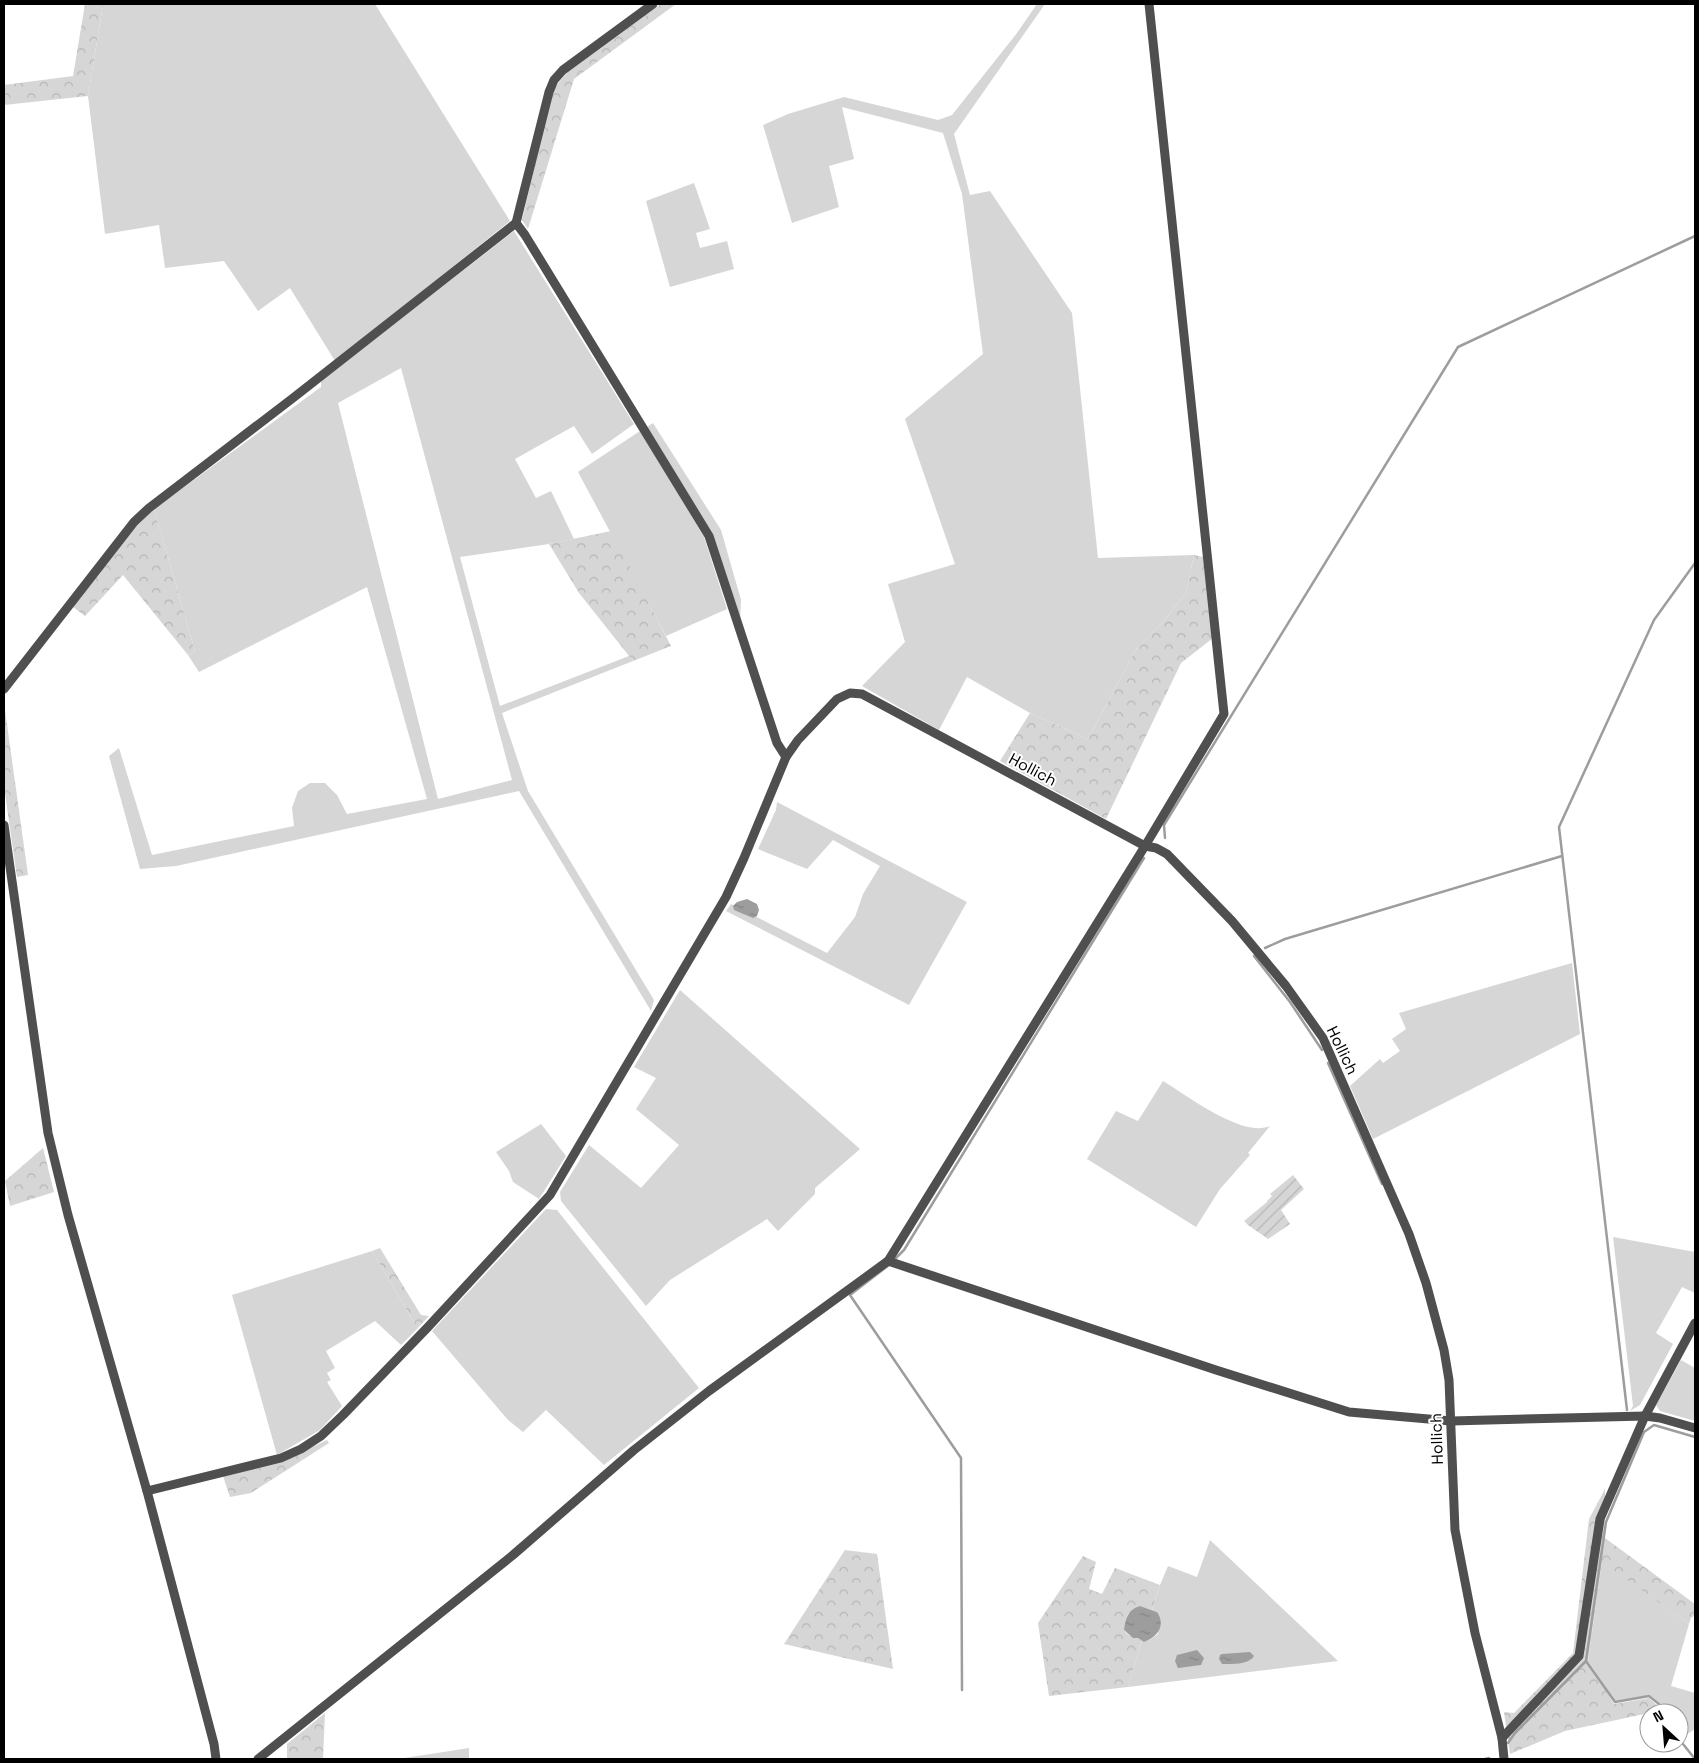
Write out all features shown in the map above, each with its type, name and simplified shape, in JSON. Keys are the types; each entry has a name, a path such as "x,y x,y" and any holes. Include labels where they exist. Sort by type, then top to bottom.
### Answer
{"street":[{"path":"4,689 134,522 149,508 301,392 516,223 549,92 554,80 563,70 654,4"},
{"path":"258,1759 514,1555 634,1450 709,1391 888,1261 1145,846 1224,714 1149,4"},
{"path":"516,223 526,235 709,536 776,743 786,757"},
{"name":"Hollich","path":"147,1491 281,1458 302,1449 321,1436 428,1327 550,1195 726,896 786,757 798,740 838,699 843,695 856,693 879,703 1145,846 1156,848 1167,854 1232,921 1286,986 1323,1038 1405,1225 1426,1283 1444,1350 1449,1380 1455,1530 1475,1633 1502,1738 1504,1759"},
{"path":"4,825 48,1132 66,1207 147,1491 214,1744 216,1759"},
{"path":"888,1261 1349,1412 1451,1421 1644,1416 1660,1418 1695,1428"},
{"path":"1502,1738 1579,1656 1600,1520 1644,1416 1695,1323"}],"green space":[{"path":"85,4 104,4 88,96 4,105 4,85 73,76"},
{"path":"104,4 375,4 510,221 335,361 290,288 258,311 224,261 165,268 159,225 105,234 88,96"},
{"path":"661,4 676,4 574,79 528,229 522,220 552,93 568,72"},
{"path":"1037,4 1045,4 954,134 970,195 990,191 1072,313 1098,558 1194,555 1186,593 1164,621 1135,651 1088,739 1030,713 967,677 939,730 862,686 905,642 888,584 955,564 905,419 983,354 962,194 943,133 842,107 854,159 829,166 839,207 792,223 763,125 788,114 844,97 938,120 952,115 1017,33"},
{"path":"694,183 710,229 696,233 700,248 727,241 734,269 670,287 646,201"},
{"path":"514,231 634,424 592,454 574,426 515,459 536,498 551,491 574,539 460,557 500,706 629,656 633,661 502,713 528,791 654,1000 651,1011 519,791 176,866 140,869 109,756 119,748 152,855 294,826 292,808 298,791 310,783 325,783 337,795 347,814 427,799 367,587 199,672 188,655 195,651 154,509 321,387 321,381","holes":["401,368 512,780 438,799 338,403"]},
{"path":"653,423 721,530 741,600 740,621 712,533 647,427"},
{"path":"640,431 704,537 727,609 666,636 578,472"},
{"path":"154,509 195,651 188,655 123,575 85,616 73,607 134,527"},
{"path":"611,531 671,646 633,661 579,593 549,544"},
{"path":"1194,555 1203,557 1213,638 1181,663 1106,819 1000,761 1030,713 1088,739 1135,651 1164,621 1186,593"},
{"path":"4,703 28,875 17,877 4,787"},
{"path":"777,802 967,902 909,1005 726,911 731,904 827,953 855,917 863,894 880,866 833,840 807,869 758,849 776,810"},
{"path":"1572,963 1580,1034 1373,1139 1350,1086 1380,1059 1383,1063 1400,1051 1392,1039 1406,1029 1399,1013"},
{"path":"680,990 860,1149 815,1188 815,1194 778,1231 767,1219 670,1280 646,1306 561,1201 560,1192 589,1145 641,1188 679,1145 636,1109 656,1078 634,1067"},
{"path":"1163,1081 1215,1114 1230,1121 1258,1128 1270,1126 1248,1153 1250,1155 1220,1189 1196,1227 1087,1159 1116,1111 1138,1121"},
{"path":"541,1124 566,1156 539,1199 513,1182 509,1171 496,1152"},
{"path":"43,1148 54,1192 10,1206 5,1181"},
{"path":"1293,1175 1304,1189 1281,1210 1290,1224 1268,1239 1244,1221 1267,1202 1272,1196 1270,1194"},
{"path":"546,1209 557,1210 699,1388 604,1465 546,1410 523,1432 508,1420 432,1331"},
{"path":"1613,1237 1695,1252 1695,1293 1682,1287 1656,1333 1673,1344 1640,1405 1630,1411 1633,1406"},
{"path":"380,1248 421,1315 429,1316 414,1332 414,1322 372,1251"},
{"path":"372,1251 414,1322 414,1332 401,1345 375,1321 326,1351 335,1368 327,1373 331,1380 327,1382 342,1406 320,1430 277,1455 232,1295"},
{"path":"1681,1360 1695,1368 1695,1421 1660,1411 1656,1405"},
{"path":"327,1440 329,1443 251,1493 230,1497 223,1476 284,1461"},
{"path":"1605,1489 1605,1538 1695,1604 1695,1615 1691,1618 1689,1624 1602,1562 1588,1661 1614,1704 1649,1698 1655,1703 1639,1703 1639,1715 1565,1731 1510,1754 1504,1712 1514,1713 1573,1653 1589,1519"},
{"path":"1210,1540 1338,1661 1128,1687 1142,1640 1144,1642 1158,1634 1157,1612 1152,1610 1168,1566 1197,1577"},
{"path":"845,1550 877,1554 893,1669 784,1644"},
{"path":"1083,1556 1096,1562 1089,1589 1102,1594 1115,1568 1160,1585 1152,1610 1139,1606 1128,1614 1124,1630 1130,1636 1142,1640 1128,1687 1049,1696 1038,1623"},
{"path":"1602,1561 1689,1624 1671,1686 1695,1693 1695,1729 1689,1733 1689,1703 1660,1703 1650,1695 1615,1701 1588,1661"},
{"path":"325,1713 323,1759 287,1759 287,1744"},
{"path":"469,1748 469,1759 398,1759"}],"water":[{"path":"747,899 757,904 759,910 757,916 753,918 734,910 733,906 737,902"},
{"path":"1140,1606 1157,1612 1161,1621 1157,1634 1144,1642 1138,1638 1133,1638 1124,1630 1130,1612"},
{"path":"1197,1650 1204,1658 1201,1665 1178,1668 1175,1661 1177,1655"},
{"path":"1250,1652 1254,1656 1252,1659 1244,1662 1222,1664 1219,1659 1222,1654"}],"waterway":[{"path":"1165,838 1164,825 1458,347 1695,236"},
{"path":"1627,1410 1559,827 1654,620 1695,563"},
{"path":"1265,948 1285,939 1562,856"},
{"path":"893,1261 904,1250 1144,858"},
{"path":"1254,956 1290,1002 1322,1050"},
{"path":"1328,1063 1382,1184"},
{"path":"889,1265 850,1295 961,1458 962,1690"},
{"path":"1508,1743 1515,1733 1586,1661 1606,1522 1644,1432 1654,1425 1695,1437"},
{"path":"1586,1661 1615,1702 1649,1696 1658,1703"},
{"path":"1689,1752 1695,1759"},
{"path":"1485,1759 1489,1758"}]}
